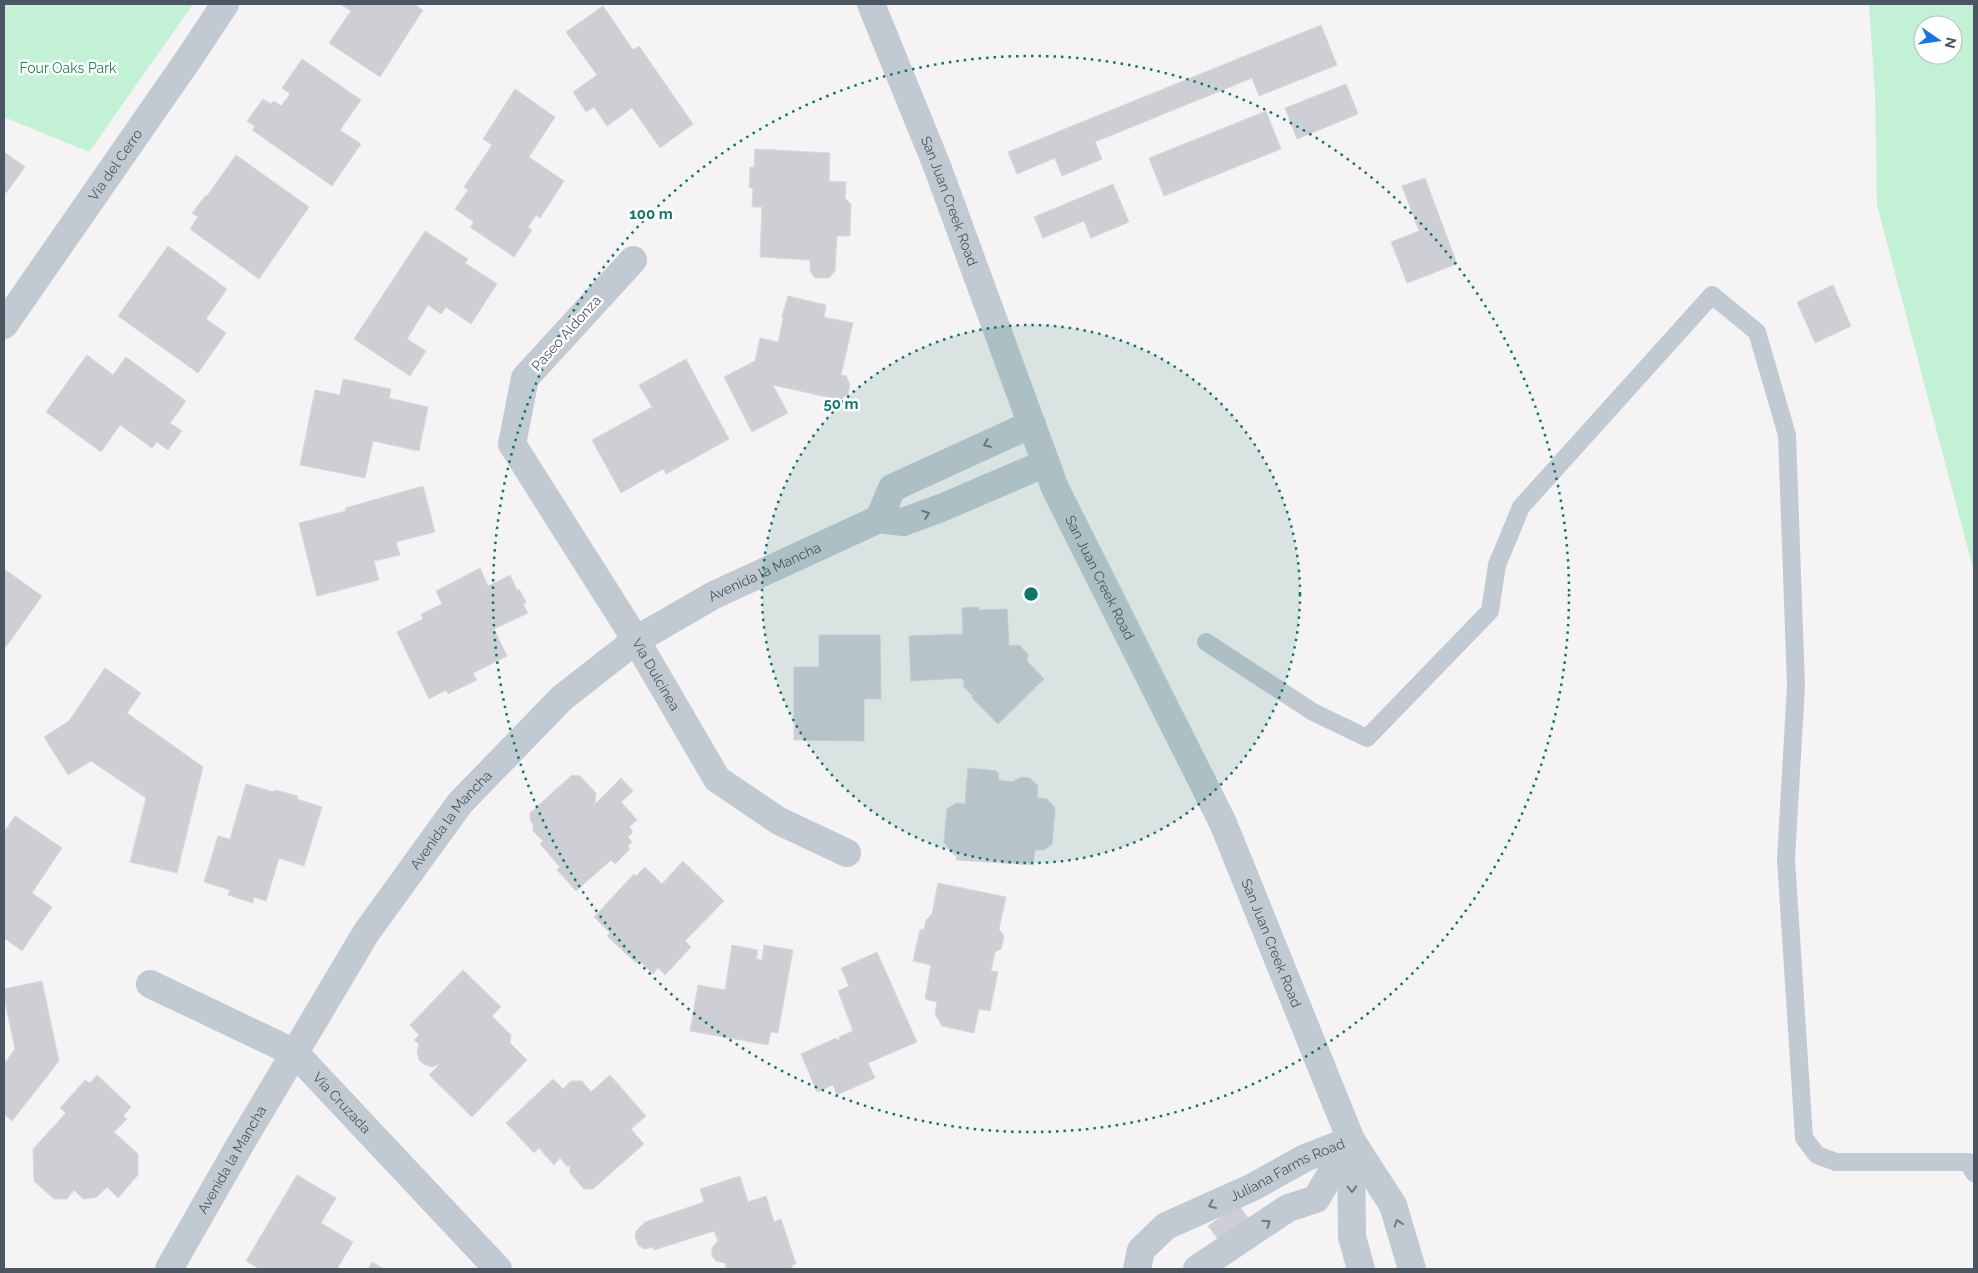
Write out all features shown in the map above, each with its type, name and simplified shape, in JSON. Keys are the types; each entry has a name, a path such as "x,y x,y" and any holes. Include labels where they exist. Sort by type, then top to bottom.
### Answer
{"street":[{"name":"Via del Cerro","path":"4,325 225,4"},
{"name":"San Juan Creek Road","path":"871,4 938,166 1056,488 1223,823 1351,1140 1393,1205 1412,1269"},
{"name":"Paseo Aldonza","path":"512,444 525,378 632,260"},
{"path":"1032,424 892,488 879,519 903,522 941,508 1046,463"},
{"name":"Via Dulcinea","path":"512,444 636,640 718,779 779,821 847,853"},
{"name":"Avenida la Mancha","path":"169,1269 240,1143 366,933 460,803 562,698 636,640 714,595 879,519"},
{"name":"Via Cruzada","path":"150,984 295,1053 498,1269"},
{"name":"San Juan Creek Road","path":"1351,1140 1352,1237 1361,1269"},
{"name":"Juliana Farms Road","path":"1137,1269 1141,1250 1166,1226 1253,1187 1305,1158 1351,1140"},
{"name":"Juliana Farms Road","path":"1197,1269 1288,1208 1316,1199 1351,1140"}],"lane":[{"path":"1206,642 1313,712 1367,738 1490,611 1497,565 1520,507 1712,295 1757,332 1787,435 1796,686 1786,859 1795,1027 1804,1138 1817,1155 1836,1162 1968,1162 1974,1173"}],"green space":[{"name":"Four Oaks Park","path":"4,4 193,4 89,152 4,117"},
{"path":"1869,4 1974,4 1974,572 1877,205 1875,94"}],"building":[{"path":"340,4 414,4 423,10 380,77 329,43 351,11"},
{"path":"603,6 633,50 639,46 693,124 660,148 632,108 607,126 594,107 586,112 573,92 597,75 566,32"},
{"path":"1321,25 1337,65 1259,96 1252,78 1095,142 1102,159 1062,176 1055,158 1017,174 1008,152"},
{"path":"302,59 361,100 340,130 361,144 332,186 252,130 255,126 247,121 263,99 271,104 274,101 281,106 290,94 282,88"},
{"path":"1346,84 1358,114 1297,139 1285,108"},
{"path":"515,89 555,117 529,157 564,181 540,218 536,215 528,227 532,230 514,257 470,227 474,222 455,209 468,190 464,187 492,145 483,139"},
{"path":"1266,111 1281,149 1164,196 1149,158"},
{"path":"755,149 830,153 829,181 846,182 845,198 851,204 850,236 837,236 835,271 829,278 815,278 810,271 810,260 760,257 762,207 752,207 753,188 749,188 750,167 754,167"},
{"path":"4,152 25,167 6,193 4,191"},
{"path":"236,155 309,207 259,279 190,229 198,217 192,213 207,196"},
{"path":"1425,178 1457,264 1407,283 1391,242 1419,231 1402,186"},
{"path":"1113,184 1129,222 1091,238 1084,221 1043,238 1034,217"},
{"path":"425,231 468,259 465,263 497,284 471,324 446,307 441,314 428,305 407,339 426,351 410,376 354,339"},
{"path":"168,246 227,289 206,319 226,333 198,373 118,316"},
{"path":"1833,285 1851,326 1815,343 1797,302"},
{"path":"788,296 826,305 824,317 853,323 841,375 846,376 850,384 848,394 840,400 773,385 788,413 752,432 724,377 755,361 760,338 778,342 782,316"},
{"path":"87,355 113,375 126,357 186,401 170,423 182,431 168,450 157,442 152,448 120,425 101,452 46,412"},
{"path":"686,359 729,439 666,474 663,469 621,493 592,440 652,407 639,385"},
{"path":"343,379 391,389 389,398 428,407 419,451 373,441 365,478 300,465 315,390 340,395"},
{"path":"423,486 435,532 396,542 400,555 374,561 379,580 317,596 299,523 346,511 345,508"},
{"path":"480,568 488,586 510,575 517,590 519,589 526,602 523,604 528,613 494,629 507,656 473,673 477,680 448,694 446,690 429,699 397,632 423,619 421,614 442,604 436,591"},
{"path":"4,569 42,596 6,647 4,646"},
{"path":"979,607 979,610 1007,609 1009,646 1019,645 1028,654 1027,661 1044,679 998,724 972,698 973,696 964,687 964,681 961,678 911,681 909,636 963,634 962,608"},
{"path":"819,635 880,635 881,699 864,699 864,741 794,740 794,667 819,667"},
{"path":"105,668 141,693 127,713 203,767 177,873 130,862 146,798 91,761 68,775 44,737 69,721"},
{"path":"968,768 996,771 999,774 998,780 1012,782 1021,777 1030,778 1038,786 1037,798 1047,799 1055,808 1052,844 1044,850 1035,850 1033,865 956,860 957,856 954,855 944,842 947,809 957,803 965,804"},
{"path":"572,775 580,776 596,793 595,804 621,778 633,791 621,802 637,820 629,827 633,832 628,837 632,842 628,846 630,849 615,864 611,860 576,891 557,870 560,867 540,844 543,841 533,831 533,824 530,820 530,813"},
{"path":"246,784 298,796 297,799 322,807 304,866 279,858 266,901 254,897 253,903 228,895 230,890 204,882 218,836 230,839"},
{"path":"15,816 62,848 32,893 52,907 22,951 4,938 4,832"},
{"path":"683,861 724,901 685,941 691,947 665,975 658,968 653,974 639,960 636,963 607,936 610,933 594,917 634,874 636,876 645,867 662,884"},
{"path":"938,883 1006,897 999,929 1004,936 1001,949 995,952 991,971 998,972 990,1011 979,1009 974,1033 942,1026 935,1014 937,1002 925,999 931,965 913,961 920,929 924,930 926,920 932,914"},
{"path":"732,945 758,950 756,959 762,960 764,945 793,950 778,1033 771,1032 768,1045 690,1031 698,985 725,990"},
{"path":"877,952 917,1042 868,1063 875,1078 837,1095 833,1085 817,1092 801,1054 836,1038 837,1040 840,1039 839,1037 853,1031 838,991 849,986 841,968"},
{"path":"463,970 501,1007 492,1016 511,1035 510,1043 527,1060 472,1117 429,1075 440,1064 432,1067 425,1065 419,1060 417,1051 419,1044 414,1040 419,1035 410,1025"},
{"path":"42,981 59,1061 12,1121 4,1114 4,1064 15,1049 4,989"},
{"path":"97,1075 131,1107 123,1116 127,1119 114,1132 138,1154 138,1175 118,1198 107,1187 97,1197 83,1199 74,1190 67,1199 54,1199 34,1181 33,1149 66,1113 60,1108 85,1080 90,1083"},
{"path":"610,1075 646,1116 631,1129 644,1144 593,1189 584,1189 570,1173 570,1166 567,1166 560,1158 554,1165 539,1148 534,1153 506,1123 553,1079 563,1089 571,1081 582,1081 591,1092"},
{"path":"297,1175 336,1198 321,1223 353,1242 337,1269 260,1269 246,1261"},
{"path":"740,1176 748,1202 766,1196 774,1222 781,1219 796,1264 792,1265 793,1269 727,1269 725,1263 716,1261 712,1256 712,1248 718,1241 714,1231 654,1250 653,1247 644,1249 638,1245 635,1236 636,1231 645,1222 704,1202 700,1189"},
{"path":"1238,1204 1252,1223 1222,1245 1208,1226"},
{"path":"372,1262 384,1269 368,1269"}]}
